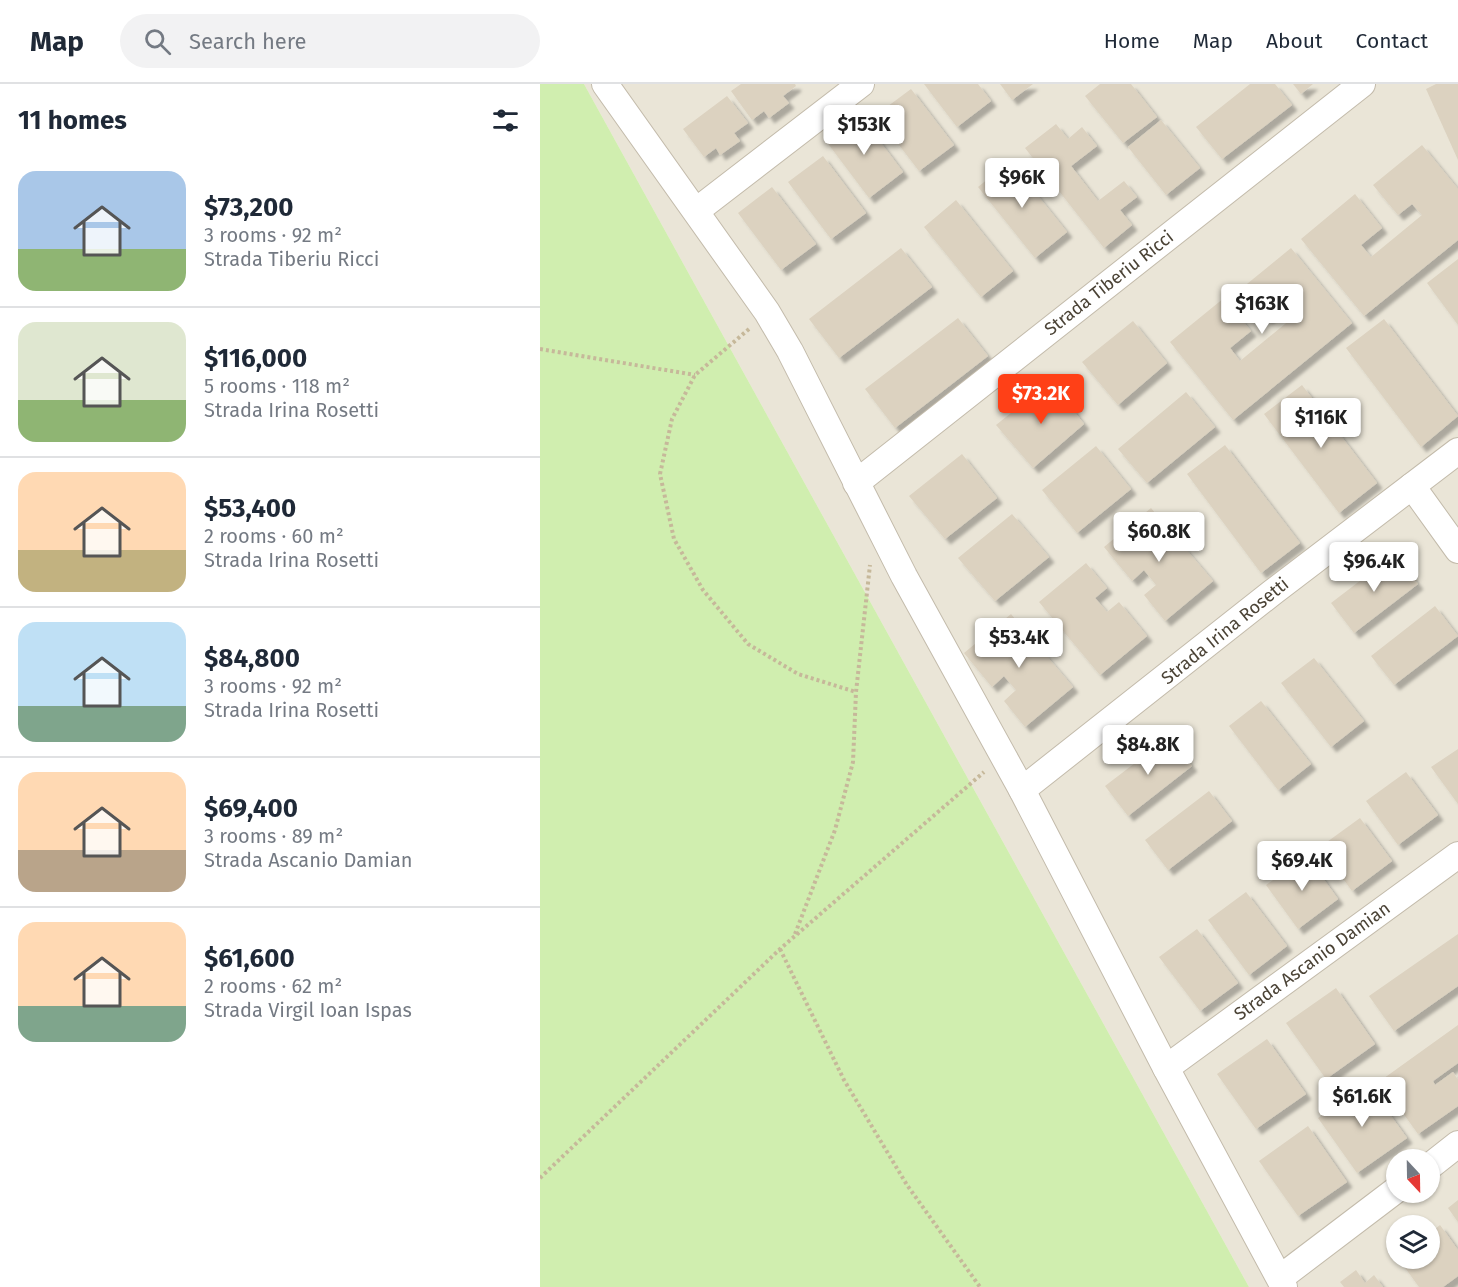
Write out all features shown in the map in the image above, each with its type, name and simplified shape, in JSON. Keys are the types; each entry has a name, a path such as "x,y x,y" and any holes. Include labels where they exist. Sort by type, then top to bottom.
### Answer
{"street":[{"path":"605,84 767,312 856,483 1022,790 1166,1068 1282,1282 1386,1198"},
{"path":"696,211 861,84"},
{"name":"Strada Tiberiu Ricci","path":"856,483 1362,84"},
{"name":"Strada Irina Rosetti","path":"1022,790 1458,451"},
{"path":"1412,486 1458,550"},
{"name":"Strada Ascanio Damian","path":"1166,1068 1458,855"},
{"path":"1440,1158 1458,1144"}],"path":[{"path":"767,312 695,375 672,419 660,474 674,539 703,590 748,644 798,674 856,692"},
{"path":"540,349 695,375"},
{"path":"795,936 835,830 853,762 856,692 876,520"},
{"path":"540,1178 780,949 1003,755"},
{"path":"780,949 844,1080 907,1185 980,1287"}],"shaded area":[{"path":"584,84 1458,84 1458,1287 1249,1287"}],"green space":[{"path":"540,84 584,84 1249,1287 540,1287"}],"building":[{"path":"741,84 795,84 796,86 783,96 789,103 769,118 764,111 752,120 731,91"},
{"path":"924,84 978,84 991,101 957,127"},
{"path":"1000,84 1033,84 1012,100"},
{"path":"1100,84 1131,84 1157,117 1123,143 1085,96"},
{"path":"1250,84 1275,84 1292,105 1222,159 1196,127"},
{"path":"1293,84 1313,84 1301,94"},
{"path":"1436,84 1458,84 1458,160 1426,89"},
{"path":"911,89 954,145 919,171 876,115"},
{"path":"727,96 748,123 734,133 740,141 720,155 716,148 704,157 683,129"},
{"path":"860,115 903,172 869,198 826,141"},
{"path":"1161,120 1200,168 1166,195 1128,147"},
{"path":"1056,124 1068,139 1082,127 1097,146 1071,166 1098,201 1124,181 1137,197 1120,210 1132,225 1104,248 1025,148"},
{"path":"1422,145 1458,189 1458,240 1364,316 1301,239 1355,194 1382,228 1361,245 1371,257 1422,215 1412,204 1398,215 1373,185"},
{"path":"823,156 866,213 831,239 788,182"},
{"path":"1010,161 1067,232 1035,258 978,187"},
{"path":"772,187 816,244 781,270 738,213"},
{"path":"956,200 1013,271 981,297 924,227"},
{"path":"901,248 932,287 839,358 809,319"},
{"path":"1291,248 1352,323 1233,420 1170,342 1224,298 1251,331 1230,348 1240,361 1291,319 1281,307 1267,319 1242,288"},
{"path":"1458,259 1458,325 1427,283"},
{"path":"958,318 988,356 895,428 865,389"},
{"path":"1384,319 1458,416 1421,447 1346,348"},
{"path":"1133,321 1167,363 1118,405 1082,362"},
{"path":"1051,381 1084,424 1033,468 996,425"},
{"path":"1302,385 1377,483 1339,513 1264,414"},
{"path":"1186,392 1215,427 1147,483 1118,449"},
{"path":"1225,445 1300,543 1261,573 1187,474"},
{"path":"1096,446 1131,489 1077,533 1042,490"},
{"path":"962,454 997,498 945,539 909,496"},
{"path":"1151,508 1213,581 1165,621 1144,595 1156,585 1144,570 1132,581 1104,547"},
{"path":"1012,514 1049,557 995,601 958,558"},
{"path":"1395,554 1418,584 1354,633 1331,603"},
{"path":"1086,563 1107,588 1095,598 1107,612 1119,602 1147,636 1100,675 1039,602"},
{"path":"1435,606 1458,636 1394,685 1371,656"},
{"path":"1011,614 1073,687 1025,727 1004,701 1016,690 1004,676 992,687 964,653"},
{"path":"1314,658 1364,721 1331,747 1281,683"},
{"path":"1261,701 1311,764 1278,790 1229,726"},
{"path":"1169,737 1192,766 1128,816 1105,786"},
{"path":"1458,749 1458,804 1431,767"},
{"path":"1406,772 1438,815 1398,845 1366,801"},
{"path":"1209,791 1232,821 1168,870 1145,840"},
{"path":"1360,818 1392,861 1352,891 1320,847"},
{"path":"1307,856 1338,899 1298,929 1266,885"},
{"path":"1246,892 1287,946 1249,975 1208,920"},
{"path":"1197,929 1238,983 1200,1011 1159,957"},
{"path":"1458,934 1458,986 1394,1031 1369,996"},
{"path":"1336,988 1375,1044 1326,1079 1286,1023"},
{"path":"1458,1025 1458,1063 1433,1081 1435,1085 1453,1072 1458,1080 1458,1106 1418,1134 1380,1081"},
{"path":"1267,1039 1306,1094 1256,1129 1217,1074"},
{"path":"1367,1083 1407,1138 1391,1149 1386,1149 1386,1153 1357,1173 1318,1118"},
{"path":"1308,1126 1347,1182 1298,1216 1259,1161"},
{"path":"1458,1200 1458,1222 1448,1208"},
{"path":"1440,1225 1458,1250 1458,1276 1443,1287 1419,1287 1406,1269 1440,1269"},
{"path":"1356,1270 1365,1283 1374,1275 1383,1287 1344,1287 1340,1282"}]}
